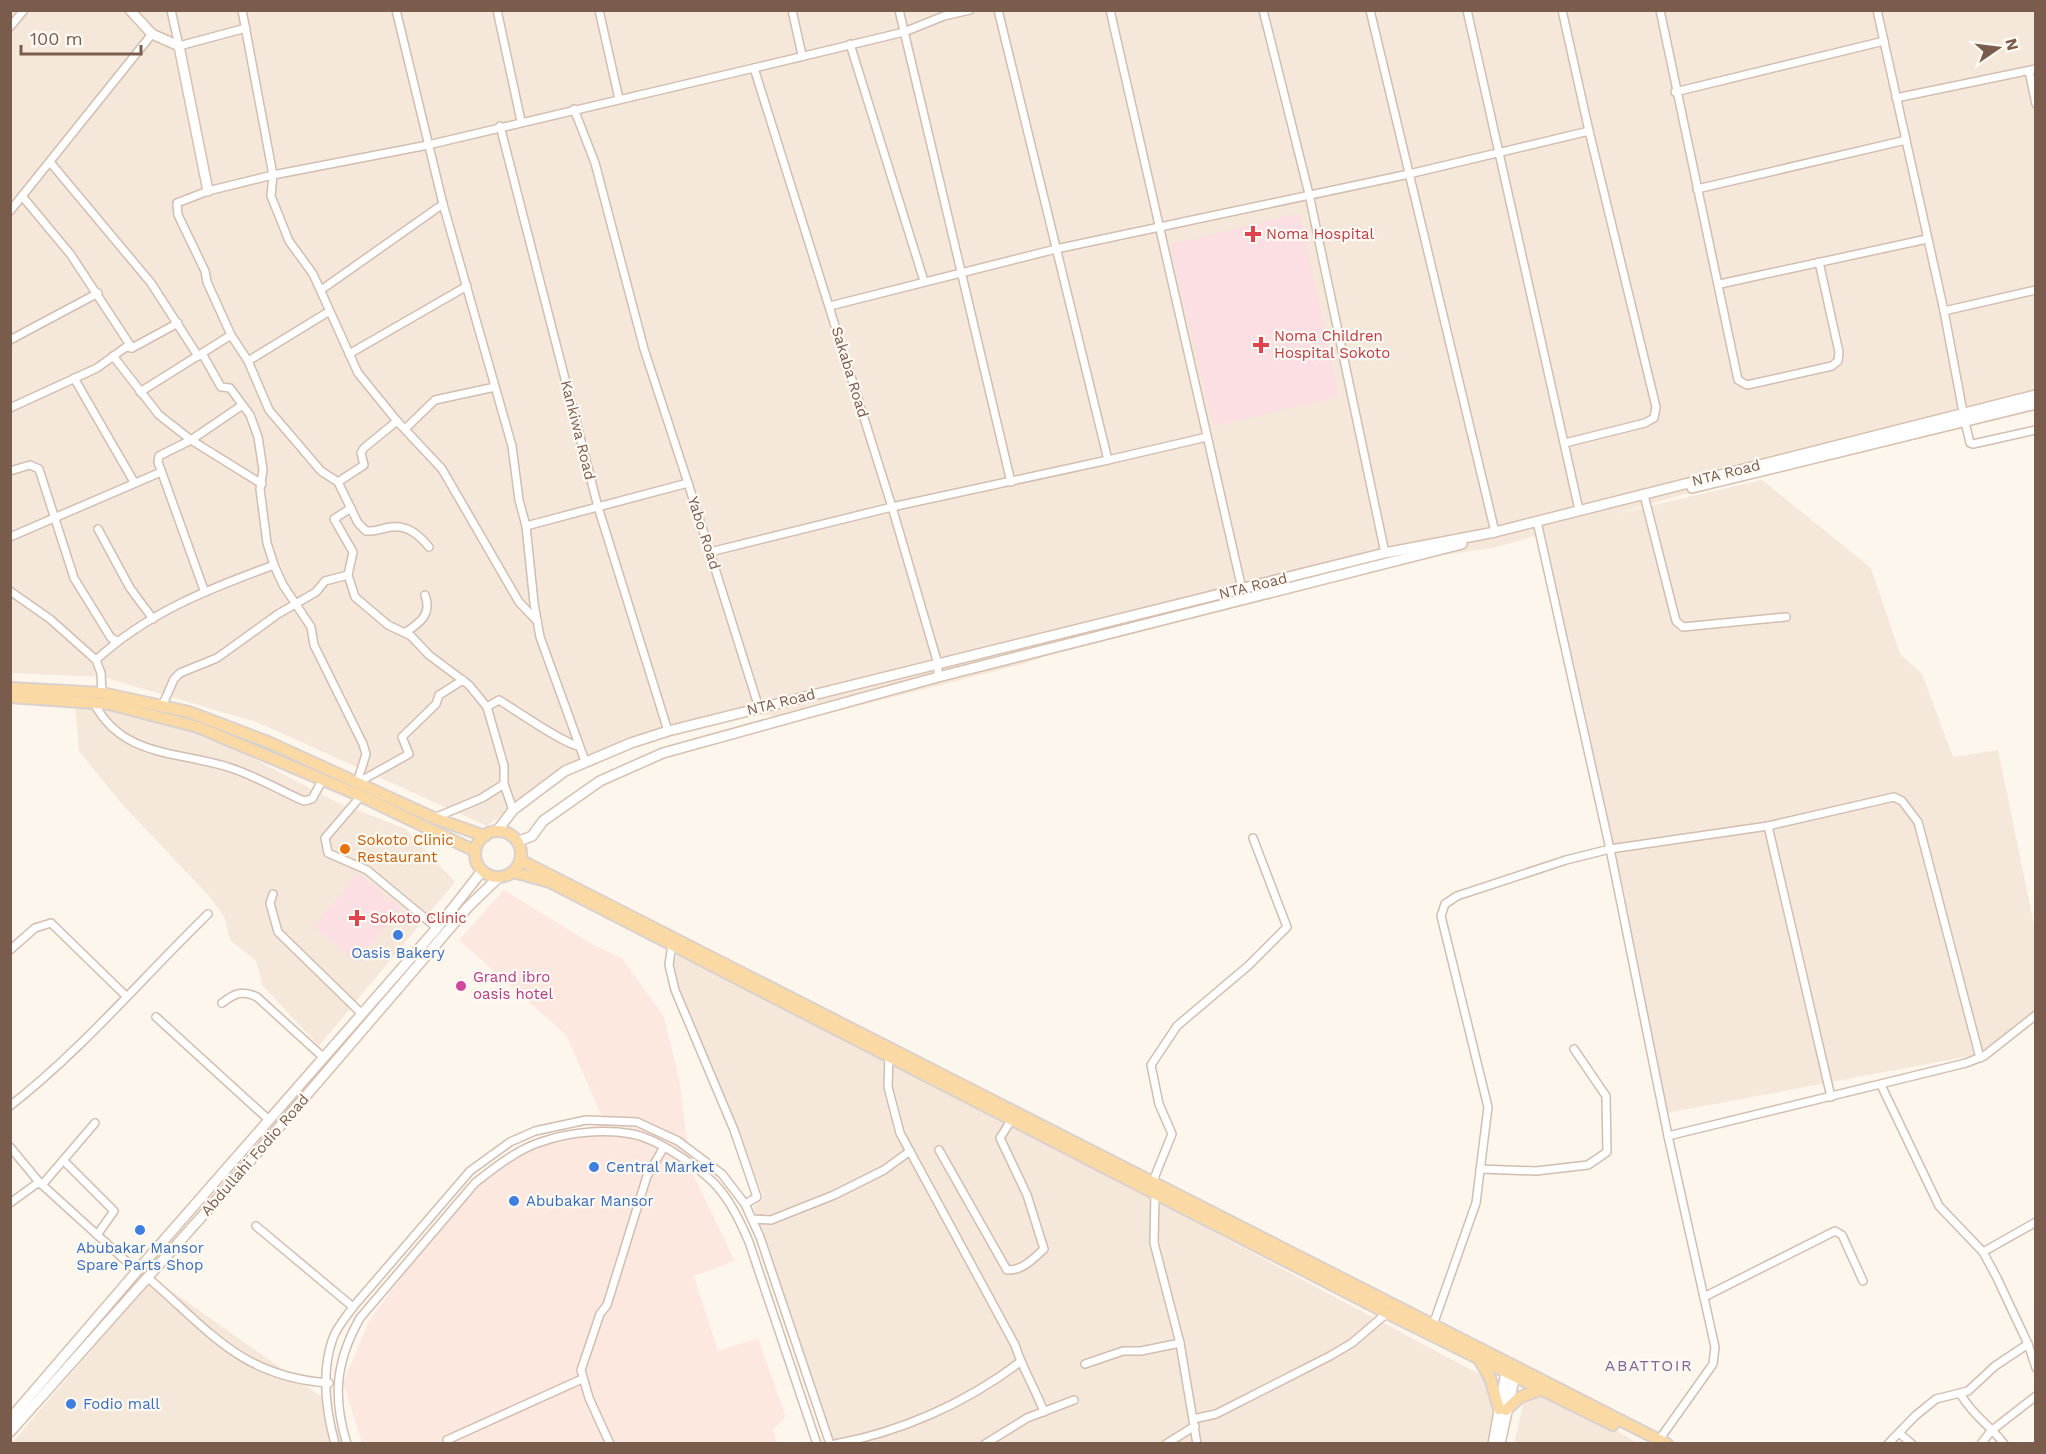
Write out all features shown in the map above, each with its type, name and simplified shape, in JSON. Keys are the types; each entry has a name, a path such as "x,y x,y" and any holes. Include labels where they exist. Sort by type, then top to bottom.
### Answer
{"main road":[{"path":"130,10 152,34 179,46 208,191"},
{"name":"NTA Road","path":"517,842 532,836 543,821 600,781 663,753 938,677 1645,500 1964,417 2036,395"},
{"name":"NTA Road","path":"497,831 513,810 566,771 585,761 668,731 1385,553 1495,532 1964,417 2036,404"},
{"path":"10,688 102,693 163,704 229,726 434,818 485,836"},
{"path":"10,697 94,703 198,727 361,796 475,851"},
{"path":"513,872 520,860 517,842 512,836 497,831 485,836 475,851 482,871 499,877 513,872 550,882 1387,1313 1478,1358 1511,1370 1540,1390 1660,1442"},
{"path":"520,860 1433,1325 1511,1370 1660,1442"},
{"name":"Abdullahi Fodio Road","path":"10,1419 136,1271 437,928 482,871"},
{"name":"Abdullahi Fodio Road","path":"10,1432 468,907 499,877"},
{"path":"1478,1358 1490,1378 1502,1410 1500,1443"},
{"path":"1493,1443 1511,1370"},
{"path":"1502,1410 1520,1397 1540,1390"}],"street":[{"path":"10,27 24,10"},
{"path":"171,10 179,46 246,28"},
{"path":"242,10 273,175 271,196 289,241 321,290 328,312 358,373 397,421 442,469 519,603 537,621"},
{"path":"396,10 443,204 512,447 519,500 526,526 537,621 585,761"},
{"path":"497,10 522,121"},
{"path":"599,10 619,99"},
{"path":"792,10 802,55"},
{"path":"899,10 1011,482"},
{"path":"429,546 420,535 408,529 393,526 366,531 358,523 338,482 321,471 269,410 248,362 231,335 207,282 206,271 176,207 177,202 208,191 273,175 428,145 904,32 944,16 970,10"},
{"path":"998,10 1108,460"},
{"path":"1110,10 1242,589"},
{"path":"1263,10 1309,194 1385,553"},
{"path":"1370,10 1495,532"},
{"path":"1467,10 1580,510"},
{"path":"1562,10 1656,407 1654,418 1645,423 1565,444"},
{"path":"1660,10 1675,92 1720,284 1738,380 1747,385 1832,366 1838,361 1839,352 1819,262"},
{"path":"1876,10 1944,311 1970,443 2036,430"},
{"path":"10,210 152,34"},
{"path":"1675,92 1884,41"},
{"path":"850,44 924,281"},
{"name":"Sakaba Road","path":"754,68 892,507 938,664 938,677"},
{"path":"1896,98 2032,70 2036,104"},
{"path":"574,109 605,196 644,350 688,483"},
{"name":"Kankiwa Road","path":"501,126 597,507 668,731"},
{"path":"830,306 1056,249 1160,229 1309,194 1409,174 1589,131"},
{"path":"1697,189 1906,140"},
{"path":"50,162 151,283 198,356 203,356 221,387 230,388 241,406 250,415 258,437 262,484 260,489 267,543 274,565 311,627 314,645 363,744 366,754 357,783"},
{"path":"22,196 71,255 132,348"},
{"path":"321,290 443,204"},
{"path":"1720,284 1927,239"},
{"path":"349,354 467,286"},
{"path":"1944,311 2036,290"},
{"path":"10,340 98,293"},
{"path":"248,362 328,312"},
{"path":"10,408 98,368 126,347 132,348 177,323"},
{"path":"140,392 231,335"},
{"path":"113,356 159,415 191,441 262,484"},
{"path":"74,378 134,482"},
{"path":"405,429 435,400 495,387"},
{"path":"204,590 161,472 159,456 191,441 241,406"},
{"path":"338,482 364,465 361,453 364,448 397,421"},
{"path":"710,552 892,507 1207,437"},
{"path":"10,471 35,465 56,517 74,578 111,638 117,641"},
{"path":"10,537 161,472"},
{"name":"Yabo Road","path":"526,526 688,483 759,708"},
{"path":"1645,500 1676,621 1683,627 1786,617"},
{"path":"351,508 334,519 352,552 348,575 355,597 401,633 406,632 425,617 428,604 425,594"},
{"path":"1538,526 1610,849 1668,1136 1715,1347 1713,1364 1660,1442"},
{"path":"98,530 130,588 153,619"},
{"path":"96,660 117,641 180,601 274,565"},
{"path":"163,704 174,679 180,673 218,658 278,614 321,588 325,580 348,575"},
{"path":"10,591 50,619 96,660 101,673 102,693"},
{"path":"406,632 429,655 463,680 487,707 504,766 504,784 513,810"},
{"path":"357,783 409,754 402,737 436,704 439,695 463,680"},
{"path":"487,707 499,700 557,734 567,743 578,746"},
{"path":"94,703 101,716 117,734 139,745 229,768 304,801 312,799 322,781"},
{"path":"434,818 482,798 504,784"},
{"path":"361,796 325,838 328,853 367,870 437,928"},
{"path":"1433,1325 1476,1203 1488,1107 1441,915 1445,904 1456,896 1566,860 1610,849 1768,826 1894,797 1910,809 1918,822 1980,1058"},
{"path":"1768,826 1831,1097"},
{"path":"1152,1181 1172,1134 1159,1104 1151,1065 1177,1026 1248,966 1287,927 1253,838"},
{"path":"273,894 270,903 278,932 362,1014"},
{"path":"10,1106 84,1043 126,996 208,914"},
{"path":"10,950 35,928 51,923 126,996"},
{"path":"672,944 669,965 675,990 734,1130 757,1197 745,1204"},
{"path":"222,1003 234,993 247,992 257,997 324,1058"},
{"path":"1668,1136 1966,1064 1980,1058 2036,1015"},
{"path":"156,1017 269,1120"},
{"path":"1480,1170 1536,1171 1588,1165 1607,1152 1606,1096 1574,1049"},
{"path":"889,1055 888,1087 900,1133 1015,1345 1020,1362 1033,1381 1044,1412"},
{"path":"1881,1085 1939,1206 1983,1252 2028,1344 2036,1368"},
{"path":"939,1150 1007,1270 1014,1270 1028,1263 1044,1250 1027,1195 1000,1138 1012,1119"},
{"path":"335,1443 326,1395 327,1383 333,1339 353,1307 470,1171 510,1142 535,1131 586,1120 637,1122 678,1141 722,1174 745,1204 832,1443 865,1438 927,1416 1000,1377 1020,1362"},
{"path":"10,1203 40,1183 95,1122"},
{"path":"347,1443 341,1424 338,1383 347,1344 360,1318 441,1221 488,1172 540,1142 588,1132 634,1134 664,1147 714,1183 735,1211 749,1242 817,1443"},
{"path":"10,1147 40,1183 136,1271"},
{"path":"610,1443 582,1379 581,1370 600,1314 607,1305 647,1176 664,1147"},
{"path":"752,1219 771,1220 834,1196 884,1170 910,1151"},
{"path":"63,1160 113,1208 114,1211 97,1235"},
{"path":"1155,1194 1154,1243 1180,1343 1197,1443"},
{"path":"433,1214 441,1221"},
{"path":"1983,1252 2036,1222"},
{"path":"256,1226 353,1307"},
{"path":"1704,1297 1835,1231 1842,1235 1863,1281"},
{"path":"147,1277 232,1353 273,1374 338,1383"},
{"path":"1166,1443 1194,1422 1216,1414 1330,1356 1352,1343 1387,1313"},
{"path":"1085,1364 1123,1351 1142,1351 1180,1343"},
{"path":"1888,1443 1936,1399 1961,1395 2028,1344"},
{"path":"447,1440 582,1379"},
{"path":"1961,1395 1973,1414 1991,1431 1996,1432 2004,1443"},
{"path":"1981,1443 1991,1431 2036,1396"},
{"path":"985,1443 1028,1418 1074,1400"},
{"path":"1899,1433 1912,1443"}],"shaded area":[{"path":"11,11 2035,11 2035,397 1912,429 1619,513 1762,480 1871,568 1900,654 1922,674 1953,757 1998,750 2035,929 2036,1016 1986,1053 1667,1113 1583,705 1543,534 1492,548 1361,567 1213,600 1023,664 807,719 745,713 652,738 531,792 487,826 259,723 103,677 11,673"},
{"name":"Noma Children Hospital Sokoto","path":"1293,214 1294,216 1300,214 1339,397 1213,426 1170,245"},
{"path":"75,708 135,708 243,753 334,801 406,829 455,882 319,1046 263,986 256,961 230,940 224,916 208,895 121,803 79,751"},
{"name":"Sokoto Clinic","path":"358,873 401,908 366,951 368,953 359,964 314,927"},
{"name":"Central Market","path":"504,890 595,946 622,958 664,1017 679,1078 691,1170 735,1261 694,1276 718,1351 758,1338 786,1417 773,1429 777,1443 362,1443 343,1383 369,1321 429,1240 499,1165 604,1121 566,1035 459,940"},
{"path":"686,948 1052,1134 1197,1223 1501,1386 1489,1443 834,1443 753,1207 764,1198 669,964"},
{"path":"153,1278 322,1397 344,1443 11,1444"},
{"path":"1528,1382 1638,1443 1514,1444"}],"place":[{"name":"Noma Hospital","path":"1253,234"},
{"name":"Noma Children Hospital Sokoto","path":"1261,345"},
{"name":"Sokoto Clinic Restaurant","path":"345,849"},
{"name":"Sokoto Clinic","path":"357,918"},
{"name":"Oasis Bakery","path":"398,935"},
{"name":"Grand ibro oasis hotel","path":"461,986"},
{"name":"Central Market","path":"594,1167"},
{"name":"Abubakar Mansor","path":"514,1201"},
{"name":"Abubakar Mansor Spare Parts Shop","path":"140,1230"},
{"name":"Fodio mall","path":"71,1404"}],"district":[{"name":"ABATTOIR","path":"1649,1365"}]}
